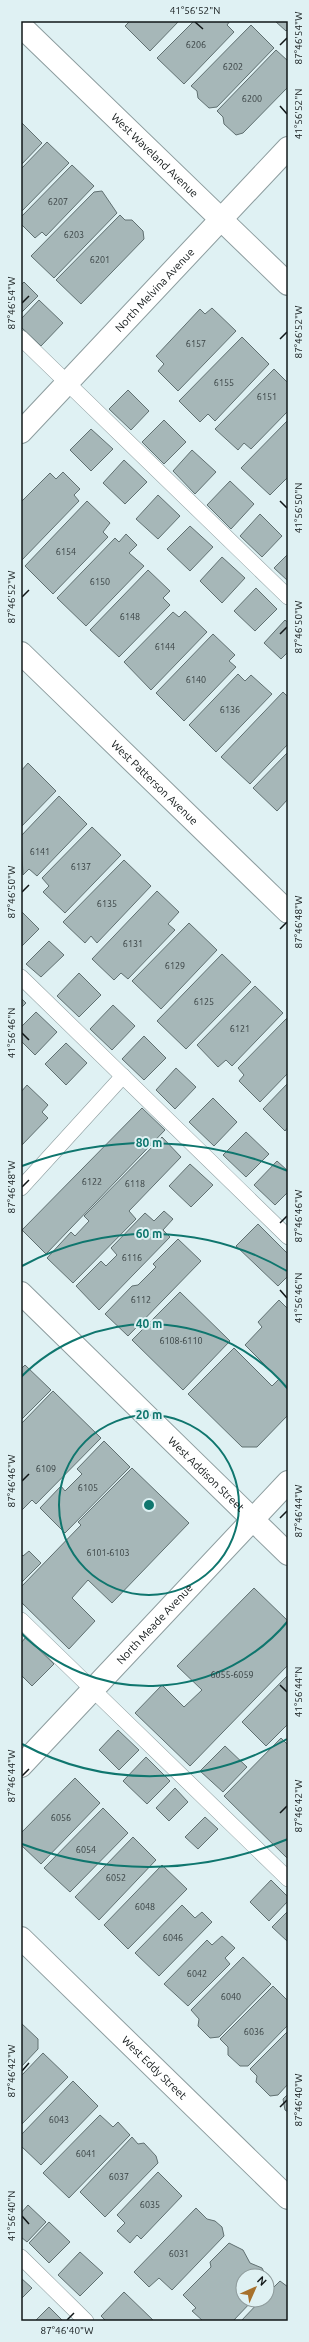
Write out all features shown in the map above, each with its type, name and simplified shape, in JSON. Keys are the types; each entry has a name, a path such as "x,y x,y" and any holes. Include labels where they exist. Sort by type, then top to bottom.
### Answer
{"street":[{"name":"West Waveland Avenue","path":"21,26 288,284"},
{"name":"North Melvina Avenue","path":"21,432 288,148"},
{"name":"West Patterson Avenue","path":"21,653 288,912"},
{"name":"West Addison Street","path":"21,1293 288,1554"},
{"name":"North Meade Avenue","path":"21,1766 288,1482"},
{"name":"West Eddy Street","path":"21,1938 288,2198"}],"lane":[{"path":"21,338 288,597"},
{"path":"21,978 288,1237"},
{"path":"21,1188 123,1076"},
{"path":"21,1620 288,1879"},
{"path":"21,2258 86,2321"}],"building":[{"path":"130,21 179,21 150,51 125,26"},
{"path":"194,21 230,21 227,25 234,32 184,84 157,58"},
{"path":"275,21 288,21 288,29 286,31"},
{"path":"251,25 274,48 217,107 209,108 198,98 197,91 191,86"},
{"path":"276,50 288,61 288,87 243,133 236,135 224,124 223,117 217,111"},
{"path":"21,122 42,143 21,165"},
{"path":"47,142 69,163 21,212 21,169"},
{"path":"72,165 94,186 46,236 42,232 35,238 21,224 21,217"},
{"path":"102,191 117,213 54,278 31,256 94,192"},
{"path":"120,215 125,220 132,220 143,231 144,239 81,304 56,280"},
{"path":"24,282 38,296 21,313 21,285"},
{"path":"39,300 63,323 41,346 21,327 21,319"},
{"path":"212,308 236,331 178,391 158,371 164,364 156,356 200,309 205,314"},
{"path":"242,337 269,364 215,421 208,414 200,422 179,401"},
{"path":"274,369 288,383 288,411 251,449 244,443 238,450 215,429"},
{"path":"128,390 149,411 131,430 109,409"},
{"path":"164,420 186,442 164,464 142,442"},
{"path":"288,420 288,477 270,495 241,468"},
{"path":"91,429 113,449 91,471 70,450"},
{"path":"192,450 216,472 195,494 173,471"},
{"path":"124,460 147,482 125,504 103,483"},
{"path":"63,472 80,489 74,495 79,501 21,561 21,502 50,473 56,479"},
{"path":"230,481 254,504 231,529 207,505"},
{"path":"158,495 180,516 158,539 136,519"},
{"path":"87,501 110,523 103,532 108,537 53,594 25,566"},
{"path":"260,514 282,536 262,557 240,536"},
{"path":"190,526 213,547 190,571 167,549"},
{"path":"126,534 137,545 129,553 144,566 86,626 57,598 115,538 119,542"},
{"path":"288,554 288,581 274,568"},
{"path":"222,557 245,578 222,603 200,581"},
{"path":"148,570 170,591 163,598 170,605 119,657 90,630"},
{"path":"256,588 277,609 255,631 234,611"},
{"path":"185,611 207,632 151,690 124,662 173,612 179,617"},
{"path":"285,620 288,623 288,652 281,659 264,643"},
{"path":"213,634 235,655 229,661 236,667 184,721 156,693"},
{"path":"238,674 245,681 251,675 272,694 216,752 189,725"},
{"path":"283,692 288,697 288,744 250,784 221,757"},
{"path":"288,752 288,799 277,811 253,788"},
{"path":"28,763 56,791 21,827 21,771"},
{"path":"59,796 87,824 37,876 29,869 23,875 21,836"},
{"path":"92,827 121,855 65,913 43,892 49,886 42,878"},
{"path":"124,860 151,886 97,943 91,936 85,943 63,922"},
{"path":"157,891 179,912 168,924 175,930 128,979 121,973 114,980 92,959"},
{"path":"21,911 39,929 21,947"},
{"path":"189,923 217,950 161,1009 132,981"},
{"path":"49,941 64,955 41,977 26,964"},
{"path":"222,954 251,982 186,1049 157,1021"},
{"path":"79,973 101,995 79,1017 57,996"},
{"path":"255,986 283,1013 232,1066 226,1060 218,1067 197,1045"},
{"path":"21,998 26,1003 21,1008"},
{"path":"113,1005 135,1026 112,1050 90,1029"},
{"path":"36,1012 57,1032 35,1055 21,1041 21,1027"},
{"path":"287,1018 288,1073 260,1102 239,1081 244,1075 238,1068"},
{"path":"144,1036 166,1058 144,1080 122,1059"},
{"path":"66,1043 87,1063 66,1085 45,1064"},
{"path":"176,1068 196,1087 175,1109 156,1090"},
{"path":"288,1083 288,1127 285,1131 263,1109"},
{"path":"27,1085 48,1105 42,1112 48,1118 21,1146 21,1092"},
{"path":"213,1098 237,1122 214,1146 189,1122"},
{"path":"142,1108 165,1130 46,1254 22,1230"},
{"path":"246,1132 269,1154 246,1177 223,1155"},
{"path":"162,1137 181,1157 129,1211 136,1219 73,1283 47,1258 71,1232 75,1236 89,1221 84,1216"},
{"path":"277,1161 288,1171 288,1192 275,1205 254,1185"},
{"path":"190,1164 213,1185 191,1207 169,1186"},
{"path":"164,1211 173,1219 163,1230 170,1237 99,1310 76,1286 101,1261 106,1266 117,1255 111,1248 145,1213 154,1221"},
{"path":"258,1224 288,1254 288,1276 278,1286 236,1246"},
{"path":"178,1239 201,1261 128,1336 105,1314 132,1286 138,1285 156,1267 153,1264"},
{"path":"180,1292 230,1341 183,1390 132,1340"},
{"path":"279,1300 288,1309 288,1415 257,1447 242,1447 188,1394 234,1348 272,1386 279,1379 245,1345 262,1327 258,1322"},
{"path":"25,1365 51,1390 21,1420 21,1369"},
{"path":"53,1391 101,1438 36,1504 32,1500 21,1511 21,1424"},
{"path":"104,1441 130,1467 65,1533 40,1508 61,1486 65,1491 82,1474 77,1469"},
{"path":"132,1468 189,1523 112,1603 88,1580 72,1598 95,1621 69,1649 21,1602 21,1587 81,1525 78,1522"},
{"path":"29,1551 41,1563 21,1583 21,1554 23,1556"},
{"path":"254,1588 288,1621 288,1665 190,1766 135,1713 162,1685 184,1707 202,1690 177,1666"},
{"path":"26,1637 54,1664 32,1686 21,1675 21,1643"},
{"path":"288,1675 288,1724 266,1746 242,1722"},
{"path":"118,1730 139,1750 119,1770 99,1750"},
{"path":"281,1738 288,1745 288,1859 224,1796"},
{"path":"225,1746 247,1767 223,1792 200,1771"},
{"path":"146,1757 170,1781 147,1804 123,1781"},
{"path":"75,1778 100,1803 41,1864 21,1845 21,1833"},
{"path":"175,1788 188,1802 169,1821 156,1808"},
{"path":"103,1808 128,1833 70,1892 44,1868"},
{"path":"205,1817 218,1829 198,1849 185,1837"},
{"path":"133,1837 156,1860 99,1920 75,1897"},
{"path":"162,1865 187,1889 128,1949 104,1925"},
{"path":"271,1880 288,1897 288,1901 269,1921 250,1902"},
{"path":"182,1905 195,1918 202,1912 212,1922 159,1976 135,1953"},
{"path":"288,1911 288,1940 287,1941 272,1927"},
{"path":"222,1936 235,1948 225,1958 230,1964 188,2006 164,1984 207,1940 212,1945"},
{"path":"243,1957 271,1984 219,2037 210,2038 198,2026 199,2019 191,2010"},
{"path":"273,1986 288,2001 288,2025 248,2066 240,2066 228,2055 228,2047 220,2039"},
{"path":"21,2023 38,2039 38,2049 21,2067"},
{"path":"288,2031 288,2084 278,2095 270,2096 256,2082 257,2076 250,2069"},
{"path":"43,2053 68,2077 21,2125 21,2076"},
{"path":"73,2081 98,2106 41,2165 21,2146 21,2135"},
{"path":"288,2094 288,2112 285,2110 283,2099"},
{"path":"100,2115 113,2127 118,2122 130,2135 69,2198 43,2173"},
{"path":"132,2137 138,2144 144,2143 156,2156 158,2163 105,2217 80,2192"},
{"path":"158,2172 182,2196 141,2239 137,2235 130,2243 117,2231 125,2223 117,2215"},
{"path":"28,2205 46,2222 27,2242 21,2237 21,2213"},
{"path":"196,2208 207,2219 215,2221 222,2227 224,2236 172,2290 159,2278 149,2287 134,2272"},
{"path":"49,2222 70,2242 49,2263 29,2243"},
{"path":"229,2243 243,2250 250,2263 262,2268 235,2268 235,2308 245,2308 233,2321 203,2321 192,2311 196,2308 183,2295 211,2267 210,2262"},
{"path":"80,2252 103,2273 80,2296 58,2275"},
{"path":"21,2278 32,2288 21,2299"},
{"path":"280,2281 288,2287 288,2321 241,2321 253,2308 275,2308 275,2286"},
{"path":"124,2292 154,2321 106,2321 101,2316"},
{"path":"49,2307 63,2321 35,2321"}]}
